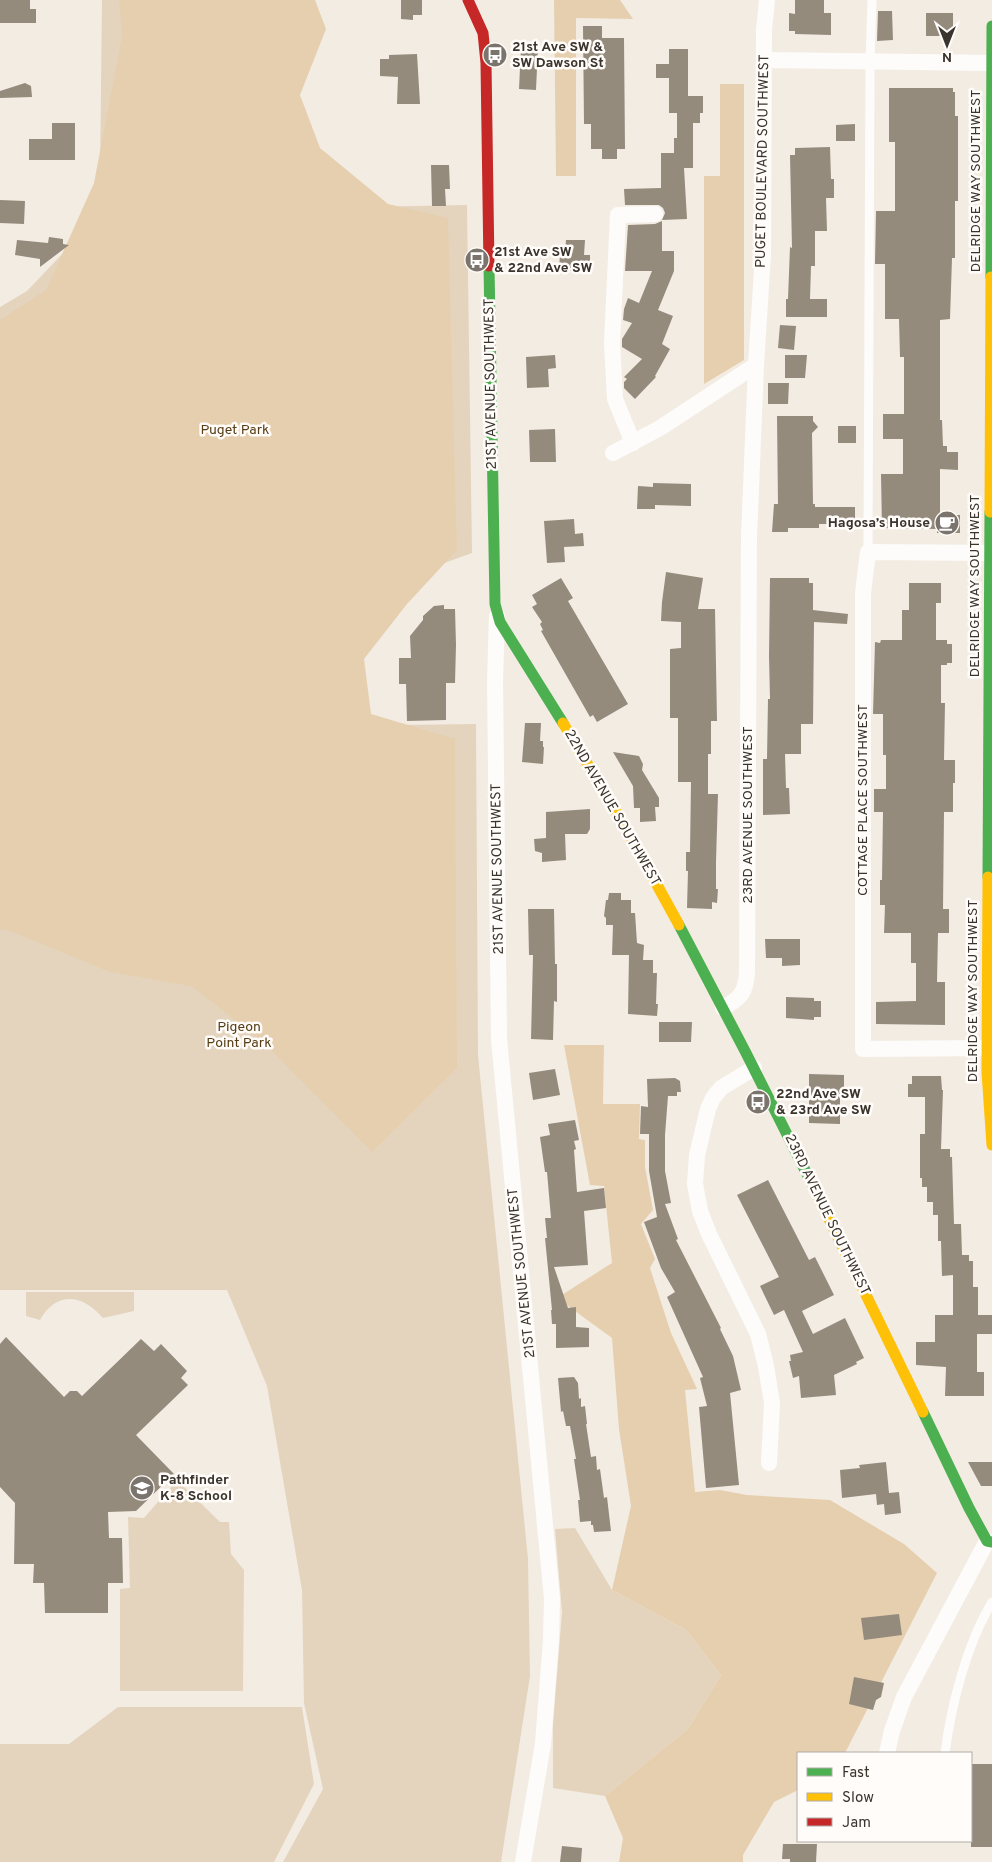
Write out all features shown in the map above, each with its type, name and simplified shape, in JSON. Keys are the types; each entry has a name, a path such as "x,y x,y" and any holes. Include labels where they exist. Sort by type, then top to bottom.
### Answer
{"street":[{"name":"21ST AVENUE SOUTHWEST","path":"468,0 483,33 486,63 494,572 497,612 495,682 499,1039 552,1599 551,1640 543,1744 524,1862"},
{"name":"PUGET BOULEVARD SOUTHWEST","path":"758,322 763,254 764,30 767,0"},
{"name":"DELRIDGE WAY SOUTHWEST","path":"992,26 989,1048 992,1145"},
{"path":"764,60 992,62"},
{"path":"633,442 615,399 612,343 618,215 655,214"},
{"name":"23RD AVENUE SOUTHWEST","path":"758,322 749,536 746,982 738,1000 723,1008 841,1241 969,1508 990,1541 904,1697 892,1731 887,1752"},
{"path":"613,453 660,428 756,365"},
{"path":"868,552 991,553"},
{"name":"COTTAGE PLACE SOUTHWEST","path":"868,552 863,594 863,1049 989,1048"},
{"name":"22ND AVENUE SOUTHWEST","path":"497,612 500,622 615,809 723,1008"},
{"path":"495,682 506,666 521,656"},
{"path":"754,1068 721,1088 713,1098 708,1109 697,1156 695,1184 700,1211 709,1234 758,1334 772,1402 769,1463"}],"lane":[{"path":"868,552 870,61 872,0"},
{"path":"945,1752 948,1731 963,1672 970,1650 992,1602"}],"green space":[{"name":"Pigeon Point Park","path":"102,0 237,0 312,208 467,205 472,553 425,570 403,593 320,726 476,724 478,1055 528,1559 530,1676 501,1862 283,1862 323,1789 304,1703 302,1590 267,1386 227,1290 0,1290 0,307 27,291 84,231 100,176"},
{"name":"Puget Park","path":"119,0 315,0 326,29 300,95 320,148 388,204 448,218 457,550 407,604 364,659 371,714 455,739 457,1068 372,1152 263,1042 191,986 110,972 5,929 0,930 0,320 46,290 94,183 122,36"},
{"path":"554,0 620,0 633,19 576,18 576,176 556,176"},
{"path":"720,84 744,84 744,360 704,384 704,176 720,176"},
{"path":"564,1045 604,1045 603,1104 640,1104 639,1139 645,1140 645,1167 653,1210 641,1224 655,1259 650,1268 671,1333 697,1389 685,1390 695,1492 720,1490 747,1495 830,1500 904,1544 937,1573 846,1752 797,1752 797,1790 774,1802 743,1855 743,1862 619,1862 623,1838 605,1796 688,1729 721,1675 686,1630 612,1590 631,1506 619,1429 612,1338 557,1298 612,1263 604,1186 590,1185"},
{"path":"26,1292 134,1292 134,1311 103,1318 87,1304 70,1299 54,1304 40,1320 26,1316"},
{"path":"177,1480 220,1522 229,1522 231,1554 244,1570 243,1691 120,1691 120,1589 130,1588 128,1517 144,1518"},
{"path":"575,1528 612,1590 686,1630 721,1675 688,1729 605,1796 553,1788 553,1725 562,1612 555,1529"},
{"path":"118,1707 302,1707 314,1784 274,1862 0,1862 0,1744 69,1744"}],"building":[{"path":"0,0 30,0 30,9 36,9 36,23 0,23"},
{"path":"401,0 422,0 422,15 413,15 413,20 401,19"},
{"path":"795,0 824,0 824,13 831,13 831,35 795,34 795,31 789,31 789,13 795,14"},
{"path":"878,11 892,11 893,40 877,41"},
{"path":"926,13 953,13 953,36 926,36"},
{"path":"583,26 602,26 602,38 624,38 625,149 617,149 617,159 602,159 602,149 591,149 591,124 584,124"},
{"path":"521,47 538,47 536,90 519,89"},
{"path":"669,49 688,49 688,96 703,96 703,113 700,113 700,123 693,123 693,168 684,168 687,219 662,220 665,213 659,205 625,205 624,189 661,188 661,153 674,153 674,138 677,138 677,113 669,113 669,78 656,78 656,64 669,64"},
{"path":"417,54 420,104 397,104 398,77 380,76 380,59 389,59 389,55"},
{"path":"25,83 31,86 32,97 0,98 0,91"},
{"path":"889,88 953,88 953,92 955,92 955,116 958,116 958,201 955,201 955,258 952,258 950,319 940,320 940,420 942,420 943,446 947,446 947,452 958,452 958,470 940,469 940,515 960,515 960,533 937,533 937,529 882,528 881,474 903,474 903,439 883,439 883,414 904,414 904,357 900,357 899,319 885,319 885,264 875,264 876,211 895,211 895,142 889,142"},
{"path":"52,123 75,123 75,160 29,160 29,139 52,139"},
{"path":"855,124 855,141 836,141 836,125"},
{"path":"830,147 831,179 834,179 834,198 826,198 827,231 815,231 815,266 811,266 810,299 827,299 827,317 786,317 790,247 792,248 790,155 795,155 795,148"},
{"path":"431,165 449,165 450,189 445,189 446,206 432,206"},
{"path":"0,200 25,201 24,224 0,223"},
{"path":"662,221 662,251 674,251 674,271 658,310 673,316 662,344 670,349 656,377 635,399 624,388 624,382 627,379 624,377 642,359 622,347 622,339 632,323 623,320 624,309 628,298 639,303 652,271 625,271 628,225 655,224"},
{"path":"49,237 63,239 63,244 69,245 40,267 40,259 15,255 17,240 48,243"},
{"path":"566,240 585,240 584,255 590,255 590,268 581,268 580,271 559,271 560,253 565,253"},
{"path":"780,325 796,326 794,350 778,348"},
{"path":"555,355 556,368 548,369 549,387 527,388 526,357"},
{"path":"785,355 807,355 805,378 785,378"},
{"path":"768,383 789,383 788,404 768,404"},
{"path":"777,416 813,416 813,421 818,427 812,433 813,504 815,504 815,507 855,507 855,524 819,524 819,528 788,528 788,532 772,532 774,504 778,504"},
{"path":"838,426 856,426 856,443 838,443"},
{"path":"555,429 556,462 530,462 529,430"},
{"path":"653,483 691,484 691,506 655,505 655,509 637,509 638,486 653,487"},
{"path":"574,519 575,534 583,533 584,546 564,547 565,562 547,563 544,521"},
{"path":"666,572 703,578 698,609 715,609 717,721 711,721 711,754 708,754 708,794 718,794 716,889 718,889 717,903 712,902 712,909 687,908 688,871 686,871 686,852 690,852 691,782 678,782 678,718 670,718 670,649 681,648 681,622 661,621"},
{"path":"561,578 573,598 568,601 628,704 597,722 593,715 590,717 541,631 543,630 540,624 542,622 532,607 537,604 532,595"},
{"path":"770,578 809,578 809,583 813,583 813,610 848,614 847,624 814,622 813,724 801,724 801,754 785,754 786,788 789,788 790,814 763,815 763,759 767,759 768,699 770,699"},
{"path":"909,583 941,583 941,603 936,603 936,640 947,640 947,644 952,644 952,663 941,665 941,703 945,703 944,760 955,760 953,812 944,812 943,909 949,909 949,933 938,933 937,982 945,982 945,1025 876,1024 876,1002 916,1001 916,963 911,963 911,933 884,933 885,905 880,905 883,812 874,812 874,789 886,789 886,755 883,755 883,714 873,714 875,642 880,643 881,640 902,640 902,610 909,610"},
{"path":"444,605 444,609 455,609 456,645 455,683 446,683 446,720 407,721 406,684 399,684 399,658 411,658 410,636 423,620 423,616 434,606"},
{"path":"525,723 541,723 540,741 543,741 544,747 543,764 522,762"},
{"path":"613,752 639,756 643,764 642,770 659,798 659,807 655,807 656,821 640,822 640,808 634,808 633,786"},
{"path":"590,809 590,829 587,834 565,834 566,860 542,862 542,853 535,851 534,839 546,838 546,812"},
{"path":"609,893 621,893 621,900 631,900 631,913 635,913 637,943 644,945 643,960 653,960 653,973 657,973 657,1016 628,1014 629,955 612,955 613,925 606,925 606,918 604,916"},
{"path":"528,909 554,909 557,1002 554,1001 553,1040 531,1039 533,955 529,955"},
{"path":"765,939 800,939 800,965 782,966 782,958 766,958"},
{"path":"786,997 814,998 814,1001 821,1001 821,1017 814,1017 814,1020 786,1018"},
{"path":"659,1022 692,1022 691,1042 659,1042"},
{"path":"555,1069 560,1095 533,1100 529,1073"},
{"path":"809,1074 844,1075 844,1094 840,1094 840,1124 809,1123"},
{"path":"912,1076 941,1076 943,1090 941,1149 950,1149 950,1157 952,1157 954,1224 961,1224 962,1255 969,1255 969,1261 973,1261 973,1287 978,1287 978,1315 992,1315 992,1334 977,1334 977,1372 984,1372 984,1396 945,1396 946,1367 916,1365 916,1342 935,1342 935,1315 953,1315 953,1275 942,1276 941,1241 938,1241 938,1215 933,1215 933,1202 927,1202 927,1187 922,1187 922,1178 920,1178 920,1134 925,1134 925,1097 908,1097 908,1084 912,1084"},
{"path":"675,1078 680,1081 681,1092 677,1092 677,1096 668,1096 665,1171 671,1203 665,1204 678,1239 676,1240 721,1328 733,1356 741,1390 730,1393 739,1485 706,1488 699,1407 707,1406 700,1378 703,1377 667,1297 675,1292 661,1268 644,1222 657,1217 649,1171 649,1134 640,1134 641,1106 648,1107 647,1079"},
{"path":"575,1120 579,1140 574,1141 576,1149 574,1150 577,1192 604,1188 606,1208 584,1211 588,1265 554,1267 568,1308 576,1307 576,1327 589,1328 589,1347 556,1348 556,1324 552,1324 545,1238 547,1238 545,1218 551,1218 547,1172 545,1172 540,1137 550,1135 548,1124"},
{"path":"768,1180 809,1260 815,1257 834,1295 802,1311 813,1334 845,1318 864,1358 856,1362 857,1364 834,1375 836,1395 801,1398 799,1376 793,1378 789,1361 791,1361 790,1355 803,1352 784,1310 774,1315 760,1286 779,1277 737,1195"},
{"path":"6,1337 64,1397 70,1391 77,1391 82,1396 141,1339 154,1351 161,1344 187,1371 181,1378 188,1385 136,1435 174,1474 136,1511 108,1512 109,1538 122,1538 123,1583 108,1583 108,1613 45,1613 44,1583 33,1583 34,1564 14,1564 15,1503 0,1487 0,1344"},
{"path":"574,1377 578,1383 581,1407 585,1406 591,1457 596,1456 597,1470 600,1469 604,1498 607,1497 611,1531 594,1532 591,1521 580,1522 578,1500 580,1500 574,1459 576,1459 570,1426 566,1426 563,1411 561,1412 558,1378"},
{"path":"886,1462 889,1493 899,1492 901,1513 885,1515 884,1504 877,1505 876,1494 842,1498 840,1470 860,1468 859,1465"},
{"path":"968,1462 992,1462 992,1486 981,1486"},
{"path":"899,1614 902,1635 864,1640 861,1618"},
{"path":"854,1677 884,1683 881,1697 876,1700 873,1710 849,1704"},
{"path":"972,1764 992,1764 992,1847 971,1847"},
{"path":"783,1844 817,1844 816,1862 790,1862 790,1859 782,1859"},
{"path":"562,1846 582,1848 581,1862 560,1862"}],"traffic: fast":[{"path":"991,277 992,26"},
{"path":"489,266 495,604 500,622 563,723"},
{"path":"988,877 990,512"},
{"path":"679,925 811,1182"},
{"path":"923,1412 969,1508 987,1541 992,1542"}],"traffic: slow":[{"path":"990,512 991,277"},
{"path":"563,723 628,832 679,925"},
{"path":"988,877 987,1072 992,1145"},
{"path":"811,1182 923,1412"}],"traffic: jam":[{"path":"468,0 483,33 486,63 489,266"}],"place":[{"name":"21st Ave SW & SW Dawson St","path":"495,55"},
{"name":"21st Ave SW & 22nd Ave SW","path":"477,260"},
{"name":"Hagosa’s House","path":"947,523"},
{"name":"22nd Ave SW & 23rd Ave SW","path":"758,1102"},
{"name":"Pathfinder K-8 School","path":"142,1488"}]}
